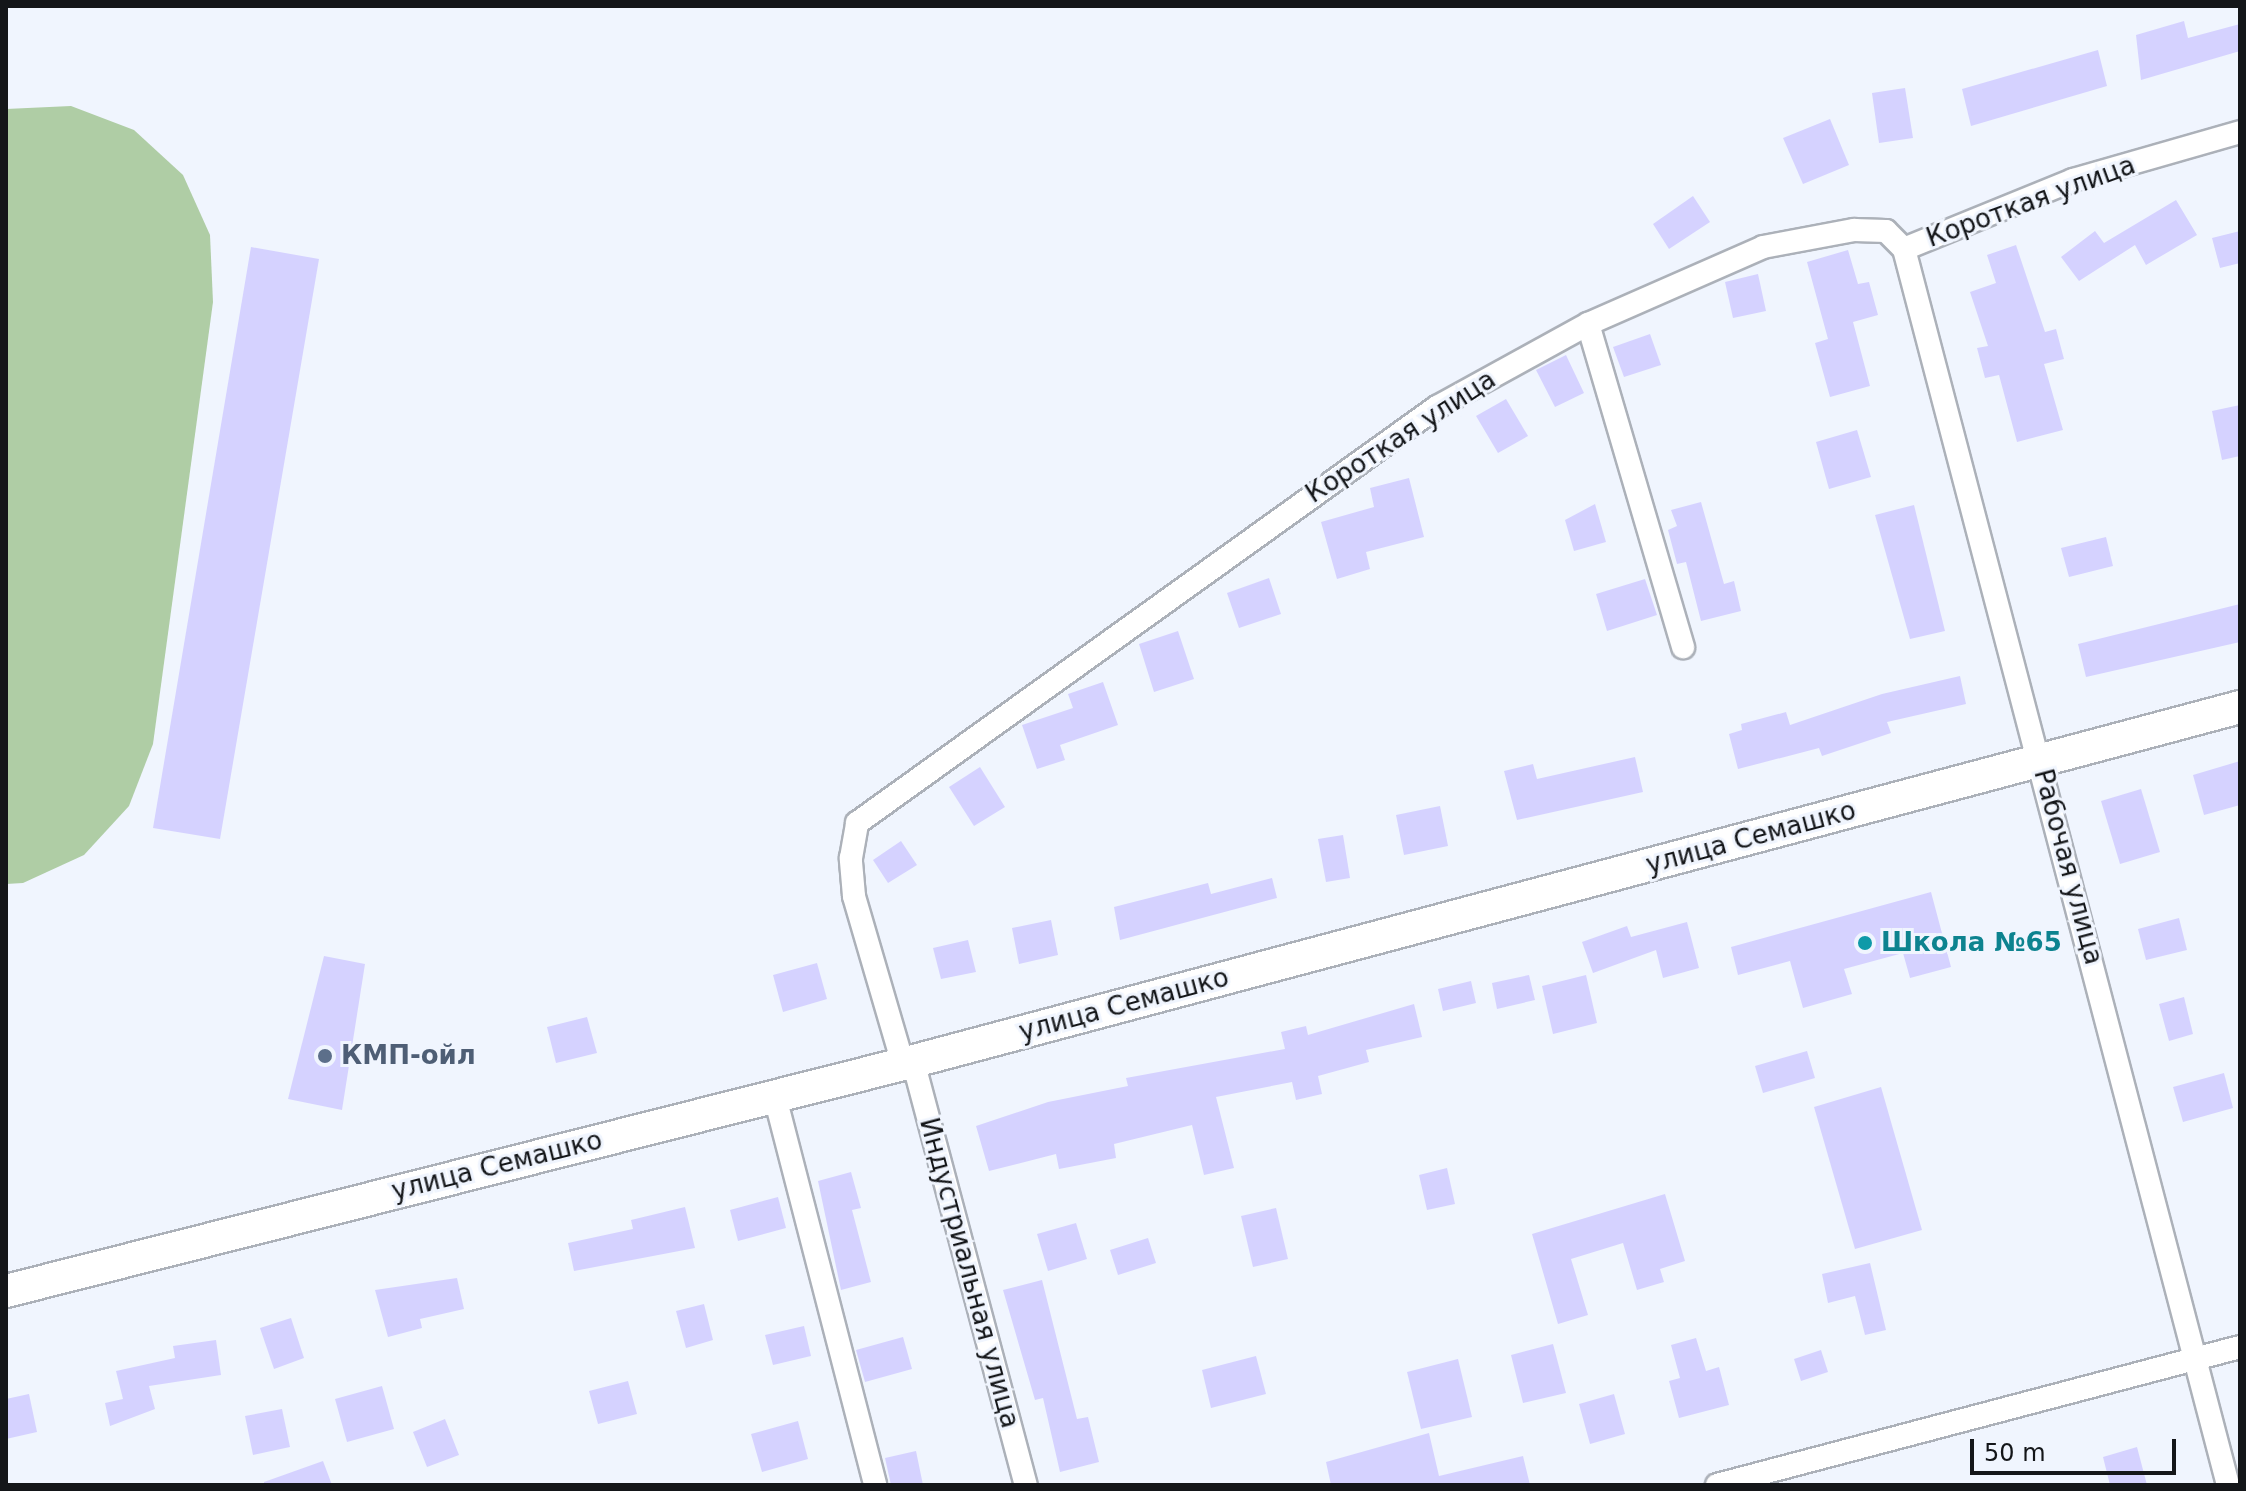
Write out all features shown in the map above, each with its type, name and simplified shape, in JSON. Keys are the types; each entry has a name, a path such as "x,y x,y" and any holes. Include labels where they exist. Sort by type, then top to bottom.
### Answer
{"main road":[{"name":"улица Семашко","path":"6,1291 908,1063 2240,707"}],"street":[{"name":"Короткая улица","path":"908,1063 854,896 851,858 857,823 1437,407 1588,324 1763,247 1854,230 1886,231 1904,249 2073,180 2240,132"},
{"name":"Рабочая улица","path":"1904,249 2228,1485"},
{"path":"1588,324 1683,647"},
{"name":"Индустриальная улица","path":"908,1063 1026,1485"},
{"path":"775,1097 875,1485"},
{"path":"1717,1485 2240,1347"}],"green space":[{"path":"71,106 134,130 183,175 210,235 213,302 153,744 129,806 84,855 23,883 6,884 6,109"}],"building":[{"path":"2184,21 2188,38 2240,24 2240,51 2141,80 2136,35"},
{"path":"2098,50 2107,86 1971,126 1962,89"},
{"path":"1905,88 1913,138 1879,143 1872,93"},
{"path":"1830,119 1849,165 1803,184 1783,138"},
{"path":"1693,196 1710,222 1669,249 1653,224"},
{"path":"2176,200 2197,235 2146,265 2135,245 2079,281 2061,257 2095,231 2104,243"},
{"path":"2240,231 2240,263 2220,268 2212,238"},
{"path":"2016,245 2045,332 2056,329 2064,359 2044,364 2063,430 2017,442 1999,375 1985,378 1977,348 1988,346 1970,292 1996,283 1987,255"},
{"path":"251,247 319,259 220,839 153,828"},
{"path":"1848,250 1858,284 1869,282 1878,315 1853,322 1870,386 1830,397 1815,343 1828,339 1807,262"},
{"path":"1758,274 1766,311 1733,318 1725,282"},
{"path":"1650,334 1661,365 1624,377 1613,347"},
{"path":"1566,355 1584,393 1555,407 1536,370"},
{"path":"1506,399 1528,436 1498,453 1476,416"},
{"path":"2240,405 2240,456 2222,460 2212,411"},
{"path":"1857,430 1871,477 1829,489 1816,442"},
{"path":"1409,478 1424,537 1366,552 1370,569 1337,579 1321,522 1374,507 1370,488"},
{"path":"1701,502 1724,584 1734,581 1741,611 1701,621 1686,562 1677,564 1668,530 1677,526 1671,510"},
{"path":"1595,504 1606,542 1574,551 1565,520"},
{"path":"1914,505 1945,631 1910,639 1875,515"},
{"path":"2106,537 2113,566 2069,577 2061,548"},
{"path":"1269,578 1281,614 1239,628 1227,593"},
{"path":"1645,579 1657,615 1607,631 1596,594"},
{"path":"2240,604 2240,642 2086,677 2078,644"},
{"path":"1178,631 1194,679 1154,692 1139,644"},
{"path":"1960,676 1966,704 1887,722 1891,733 1822,756 1819,748 1738,769 1729,734 1742,730 1741,724 1786,712 1790,725 1882,694"},
{"path":"1103,682 1118,725 1060,745 1065,760 1037,769 1022,725 1073,708 1068,694"},
{"path":"1635,757 1643,792 1517,820 1504,771 1533,764 1537,779"},
{"path":"2240,761 2240,805 2204,815 2193,775"},
{"path":"980,767 1005,807 974,826 949,787"},
{"path":"2141,789 2160,852 2120,864 2101,801"},
{"path":"1440,806 1448,846 1404,855 1396,815"},
{"path":"1343,835 1350,878 1326,882 1318,839"},
{"path":"901,841 917,865 888,883 873,860"},
{"path":"1272,878 1277,898 1120,940 1114,907 1208,883 1211,894"},
{"name":"Школа №65","path":"1931,892 1951,967 1910,978 1903,953 1844,969 1852,994 1803,1008 1790,961 1738,975 1731,947"},
{"path":"2179,918 2187,950 2146,960 2138,929"},
{"path":"1051,920 1058,955 1019,964 1012,928"},
{"path":"1687,922 1699,968 1663,978 1656,950 1593,973 1582,942 1627,926 1631,937"},
{"path":"968,940 976,972 941,979 933,948"},
{"name":"КМП-ойл","path":"324,956 365,964 342,1110 288,1099"},
{"path":"817,963 827,999 783,1012 773,975"},
{"path":"1529,975 1535,1000 1497,1009 1492,983"},
{"path":"1586,975 1597,1023 1553,1034 1542,986"},
{"path":"1471,981 1476,1003 1443,1011 1438,989"},
{"path":"2184,997 2193,1034 2169,1041 2159,1004"},
{"path":"1414,1004 1422,1037 1366,1050 1369,1062 1318,1076 1322,1094 1296,1100 1292,1082 1216,1097 1234,1168 1204,1175 1192,1125 1114,1144 1116,1158 1059,1169 1056,1154 989,1171 976,1126 1048,1102 1128,1086 1126,1078 1285,1049 1281,1032 1306,1026 1308,1035"},
{"path":"587,1017 597,1053 556,1063 547,1027"},
{"path":"1807,1051 1815,1078 1763,1093 1755,1066"},
{"path":"2224,1073 2233,1108 2183,1122 2173,1087"},
{"path":"1881,1087 1922,1230 1855,1249 1814,1107"},
{"path":"1447,1168 1455,1204 1427,1210 1419,1175"},
{"path":"851,1172 861,1208 852,1210 871,1282 841,1290 818,1181"},
{"path":"1665,1194 1685,1261 1660,1269 1664,1282 1637,1290 1623,1243 1571,1259 1588,1315 1558,1324 1532,1234"},
{"path":"778,1197 786,1228 738,1241 730,1210"},
{"path":"685,1207 695,1248 574,1271 568,1243 633,1229 631,1220"},
{"path":"1276,1208 1288,1259 1253,1267 1241,1216"},
{"path":"1076,1223 1087,1259 1048,1271 1037,1234"},
{"path":"1148,1238 1156,1263 1118,1275 1110,1250"},
{"path":"1870,1263 1886,1330 1865,1335 1855,1296 1828,1303 1822,1274"},
{"path":"457,1278 464,1309 420,1319 422,1328 388,1337 375,1290"},
{"path":"1042,1280 1077,1419 1088,1417 1099,1462 1060,1472 1043,1398 1035,1400 1003,1290"},
{"path":"704,1304 713,1340 686,1348 676,1311"},
{"path":"291,1318 304,1358 274,1369 260,1328"},
{"path":"804,1326 811,1356 773,1365 765,1335"},
{"path":"903,1337 912,1369 865,1382 856,1350"},
{"path":"1696,1338 1706,1371 1719,1367 1729,1405 1679,1418 1669,1381 1680,1378 1671,1345"},
{"path":"216,1340 221,1375 149,1386 155,1409 110,1426 105,1403 123,1399 116,1371 175,1358 173,1346"},
{"path":"1553,1344 1566,1393 1523,1403 1511,1355"},
{"path":"1821,1350 1828,1372 1801,1381 1794,1359"},
{"path":"1256,1356 1266,1394 1211,1408 1202,1370"},
{"path":"1458,1359 1472,1417 1421,1429 1407,1372"},
{"path":"628,1381 637,1414 598,1424 589,1391"},
{"path":"382,1386 394,1429 347,1442 335,1399"},
{"path":"29,1394 37,1432 6,1439 6,1399"},
{"path":"1614,1394 1625,1434 1590,1444 1579,1404"},
{"path":"282,1409 290,1447 253,1455 245,1416"},
{"path":"445,1419 459,1455 427,1467 413,1432"},
{"path":"798,1421 808,1459 762,1472 751,1434"},
{"path":"1429,1433 1439,1476 1523,1456 1530,1485 1331,1485 1326,1462"},
{"path":"2137,1447 2147,1485 2110,1485 2103,1457"},
{"path":"916,1451 923,1485 891,1485 885,1458"},
{"path":"323,1461 332,1485 264,1485 264,1482"}],"place":[{"name":"Школа №65","path":"1865,943"},
{"name":"КМП-ойл","path":"325,1056"}]}
